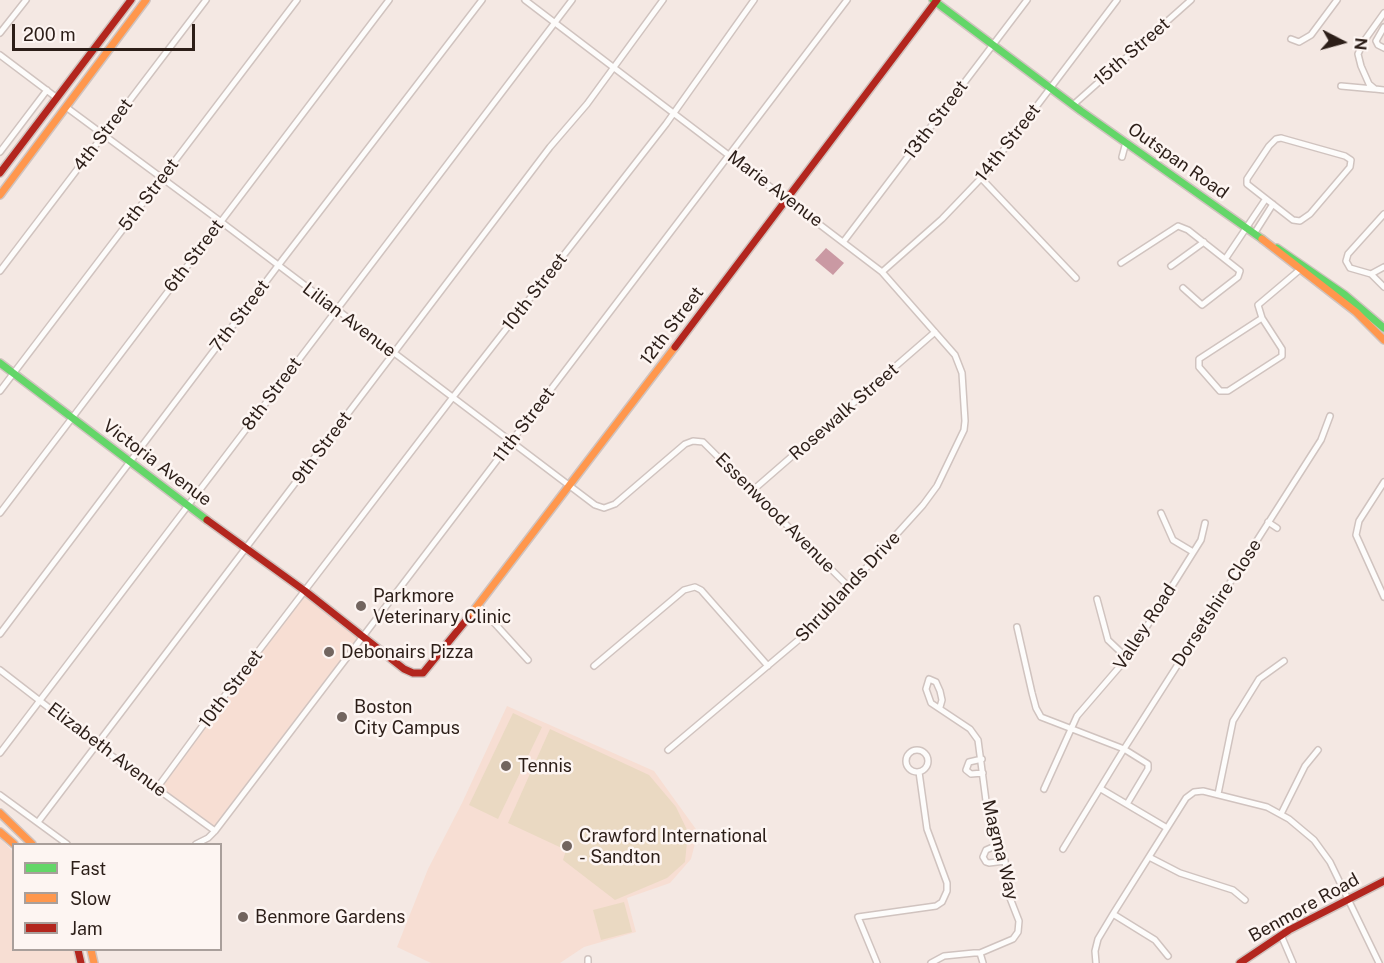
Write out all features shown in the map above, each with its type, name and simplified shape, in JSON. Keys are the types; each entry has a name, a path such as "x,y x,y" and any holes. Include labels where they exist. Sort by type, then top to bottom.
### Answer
{"street":[{"path":"0,33 26,0"},
{"path":"0,172 130,0"},
{"path":"0,195 146,0"},
{"name":"4th Street","path":"0,271 206,0"},
{"name":"5th Street","path":"0,391 297,0"},
{"name":"6th Street","path":"0,513 389,0"},
{"name":"7th Street","path":"0,634 482,0"},
{"name":"Marie Avenue","path":"525,0 882,272 955,355 961,366 965,421"},
{"path":"555,22 572,0"},
{"path":"614,66 663,0"},
{"name":"10th Street","path":"157,788 453,397 674,112 754,0"},
{"name":"11th Street","path":"198,843 215,831 847,0"},
{"name":"13th Street","path":"844,241 1027,0"},
{"name":"14th Street","path":"882,272 942,219 981,178 1118,0"},
{"name":"15th Street","path":"1073,105 1191,0"},
{"path":"1291,39 1299,42 1311,35 1337,0"},
{"name":"Outspan Road","path":"936,1 1073,105 1302,268 1349,306 1383,329 1384,340"},
{"name":"12th Street","path":"363,636 407,672 421,674 428,668 569,487 936,1"},
{"path":"1375,89 1369,84 1358,54 1364,41 1384,13"},
{"name":"8th Street","path":"0,753 555,22"},
{"path":"1384,27 1376,41 1384,48"},
{"path":"0,55 57,98"},
{"name":"9th Street","path":"38,822 550,147 614,66"},
{"path":"1341,86 1384,90"},
{"path":"0,152 47,90"},
{"name":"Lilian Avenue","path":"66,107 453,397 569,487 595,505 604,508"},
{"path":"1284,138 1346,156 1351,160 1350,167 1303,220 1294,221 1272,204 1249,187 1246,181 1276,139 1284,138"},
{"path":"1122,157 1126,142"},
{"path":"981,178 1076,278"},
{"path":"1226,258 1265,200"},
{"path":"1254,234 1272,204"},
{"path":"1384,214 1347,257 1347,264 1350,268 1371,274 1384,287"},
{"path":"1121,263 1178,226 1204,242 1239,269 1240,275 1202,305 1183,288"},
{"path":"1171,266 1204,242"},
{"path":"1371,274 1384,267"},
{"path":"1262,318 1198,359 1199,367 1220,391 1228,391 1282,356 1282,349 1262,318 1258,305 1302,268"},
{"name":"Rosewalk Street","path":"752,491 935,332"},
{"name":"Victoria Avenue","path":"0,363 245,549 305,591"},
{"name":"Dorsetshire Close","path":"1063,849 1321,440 1330,416"},
{"name":"Shrublands Drive","path":"668,750 817,624 930,496 958,445 965,421"},
{"name":"Essenwood Avenue","path":"604,508 615,504 685,444 701,441 709,446 849,587"},
{"path":"1384,482 1359,521 1356,535 1382,585 1384,597"},
{"path":"1161,513 1173,540 1193,552"},
{"path":"1268,522 1277,528"},
{"name":"Valley Road","path":"1044,789 1082,708 1127,658 1203,535 1205,523"},
{"path":"594,666 684,590 695,587 701,590 768,666"},
{"path":"305,591 363,636"},
{"path":"1097,598 1108,640 1127,658"},
{"path":"478,606 528,660"},
{"path":"1017,627 1038,713 1045,719 1124,749 1147,762 1149,767 1127,804"},
{"path":"1218,794 1233,721 1258,679 1284,661"},
{"name":"Elizabeth Avenue","path":"0,670 97,745 215,831"},
{"name":"Magma Way","path":"940,706 942,700 940,691 936,682 929,679 926,685 933,705 940,706 974,732 982,759 988,816 1000,844 1005,861 1010,898 1019,921 1018,932 1009,941 980,953"},
{"path":"1281,813 1305,766 1318,750"},
{"path":"922,752 927,758 927,765 919,772 912,771 906,763 909,753 922,752"},
{"path":"982,759 969,762 966,770 971,774 983,773"},
{"path":"876,963 858,917 936,906 946,895 946,883 927,829 919,772"},
{"path":"1101,789 1167,828"},
{"path":"1096,963 1095,951 1098,939 1167,828 1190,795 1198,791 1261,805 1281,813 1305,832 1323,850 1379,963"},
{"path":"0,795 66,843"},
{"path":"0,813 31,843"},
{"path":"0,832 13,843"},
{"path":"1000,844 986,850 983,857 989,863 1005,861"},
{"path":"1149,857 1180,873 1233,890 1245,900"},
{"name":"Benmore Road","path":"1240,963 1281,935 1384,881"},
{"path":"1113,914 1155,940 1168,956"},
{"path":"1281,935 1293,963"},
{"path":"931,963 936,959 953,954 980,953 983,963"}],"shaded area":[{"path":"826,248 844,263 833,275 815,260"},
{"path":"307,589 363,634 215,831 155,787"},
{"name":"Crawford International - Sandton","path":"507,706 654,771 698,832 691,859 670,883 627,898 636,932 584,947 560,963 431,963 397,947 428,869 462,803"},
{"name":"Tennis","path":"513,713 542,727 498,819 469,805"},
{"path":"550,729 649,775 676,807 688,832 685,862 667,878 615,900 563,860 566,850 508,823"},
{"path":"0,838 12,851 12,951 73,951 77,963 0,963"},
{"path":"624,902 632,932 601,940 593,910"}],"traffic: fast":[{"path":"933,0 1081,111 1262,239"},
{"path":"1277,248 1345,295 1384,328"},
{"path":"0,363 207,520"}],"traffic: slow":[{"path":"0,195 146,0"},
{"path":"1262,239 1356,312 1384,340"},
{"path":"468,618 675,347"},
{"path":"0,813 31,843"},
{"path":"0,832 13,843"},
{"path":"91,951 94,963"}],"traffic: jam":[{"path":"0,173 131,0"},
{"path":"675,347 937,0"},
{"path":"207,520 305,591 404,669 413,673 423,673 468,618"},
{"path":"1240,963 1289,930 1384,881"},
{"path":"78,951 81,963"}],"place":[{"name":"Parkmore Veterinary Clinic","path":"361,606"},
{"name":"Debonairs Pizza","path":"329,652"},
{"name":"Boston City Campus","path":"342,717"},
{"name":"Tennis","path":"506,766"},
{"name":"Crawford International - Sandton","path":"567,846"},
{"name":"Benmore Gardens","path":"243,917"}]}
